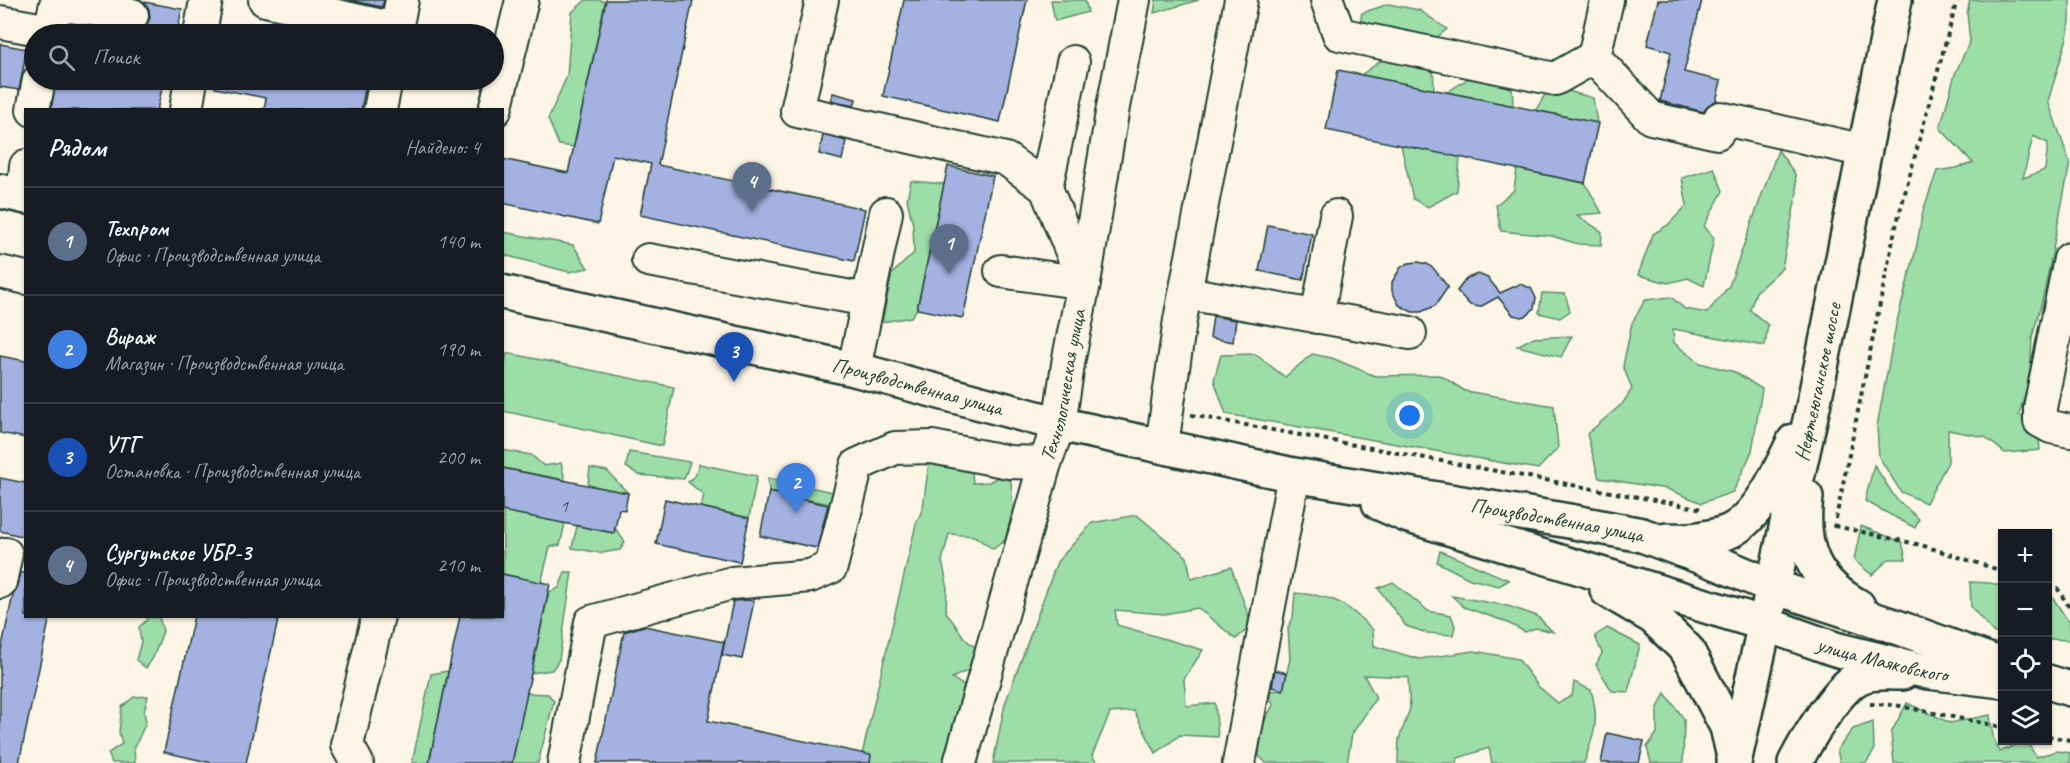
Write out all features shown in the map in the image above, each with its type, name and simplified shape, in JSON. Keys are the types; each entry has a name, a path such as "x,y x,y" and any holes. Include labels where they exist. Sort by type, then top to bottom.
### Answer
{"main road":[{"name":"Нефтеюганское шоссе","path":"1735,761 1814,402 1895,0"},
{"name":"Производственная улица","path":"504,292 854,369 1059,423 1294,475 1642,535 1774,587"},
{"path":"1642,535 1679,542 1711,537 1730,531 1749,517 1777,476 1814,402"},
{"path":"1814,402 1804,509 1810,557 1819,574 1831,587 1846,599 1897,627"},
{"name":"Производственная улица","path":"1333,483 1406,515 1765,624"},
{"path":"1558,561 1653,617 1687,650 1726,727 1735,761"},
{"name":"улица Маяковского","path":"1774,587 1897,627 1998,664"},
{"name":"улица Маяковского","path":"1765,624 1835,649 1928,672 1998,681"},
{"path":"1795,763 1805,742 1840,694 1856,679 1873,674 1928,672"}],"street":[{"path":"202,24 206,0"},
{"path":"504,73 522,0"},
{"path":"822,0 798,111 1005,159 1046,188 1084,283"},
{"name":"Технологическая улица","path":"960,763 1045,463 1059,423 1113,107 1134,0"},
{"path":"1162,445 1186,294 1241,0"},
{"path":"1327,0 1339,34 1555,79 1594,57 1607,0"},
{"path":"52,24 56,4 132,15"},
{"path":"263,8 398,21"},
{"path":"0,22 24,27"},
{"path":"1594,57 1651,118 1717,133 1720,118 1865,151"},
{"path":"1046,188 1073,62"},
{"path":"33,108 37,90"},
{"path":"186,108 189,90"},
{"path":"380,108 384,90"},
{"path":"495,108 500,90"},
{"path":"854,369 886,213"},
{"path":"1317,317 1336,216"},
{"path":"2070,259 2040,408 2040,421 2051,427 2070,431"},
{"path":"648,260 868,300"},
{"path":"1001,271 1084,283"},
{"path":"0,272 24,278"},
{"path":"1186,294 1410,333"},
{"path":"564,763 591,622 732,583 810,576 831,567 857,465 895,448 932,447 1010,462 1045,463"},
{"path":"1239,763 1294,475"},
{"path":"357,763 347,745 378,618"}],"path":[{"path":"1957,0 1895,230 1835,526 1921,545 1998,570"},
{"path":"1167,411 1749,517"},
{"path":"2052,587 2058,589 2070,609"},
{"path":"2052,737 2070,740"}],"green space":[{"path":"586,0 605,2 574,147 559,145 548,119 567,76 572,12"},
{"path":"1051,0 1085,0 1088,12 1055,21"},
{"path":"1156,0 1199,0 1154,13"},
{"path":"1970,0 2070,0 2067,38 2048,101 2070,163 2045,289 2032,338 2030,376 2019,415 2038,430 2040,450 2005,453 1985,437 1948,430 1948,462 1926,503 1901,492 1879,457 1877,426 1896,325 1916,249 1923,211 1937,171 1973,163 1940,128 1955,74 1970,41 1967,13","holes":["2033,136 2048,143 2045,170 2023,178"]},
{"path":"1388,4 1419,10 1447,29 1431,42 1359,26 1362,13"},
{"path":"1386,57 1433,65 1434,90 1361,75"},
{"path":"1476,73 1512,84 1513,106 1448,92"},
{"path":"1550,86 1593,98 1597,123 1536,110"},
{"path":"1401,145 1460,157 1457,191 1428,207 1413,199"},
{"path":"1778,150 1795,174 1797,192 1782,268 1756,292 1750,310 1768,325 1765,346 1673,329 1674,343 1700,363 1735,372 1762,389 1752,451 1733,492 1702,503 1667,489 1599,478 1587,434 1623,403 1632,389 1623,366 1632,323 1645,300 1671,297 1685,309 1707,313 1729,286"},
{"path":"1714,168 1723,191 1704,226 1714,238 1704,286 1688,278 1668,283 1638,275 1653,234 1668,225 1687,205 1682,178"},
{"path":"1517,169 1585,183 1602,213 1577,215 1602,232 1601,245 1578,244 1552,236 1501,231 1496,205 1514,190"},
{"path":"911,181 944,184 917,309 911,317 882,322 892,274 914,253 913,225 907,199"},
{"path":"504,232 573,245 588,268 569,272 504,254"},
{"path":"1542,293 1565,294 1570,311 1560,318 1539,313"},
{"path":"1572,336 1561,357 1517,346 1532,338"},
{"path":"507,353 674,387 662,446 504,411 504,368"},
{"path":"1255,354 1285,377 1312,354 1332,358 1375,376 1440,375 1465,391 1554,406 1558,448 1538,469 1226,414 1214,380 1221,355"},
{"path":"504,450 531,455 544,466 561,463 565,480 504,468"},
{"path":"629,452 690,462 684,479 639,475 626,467"},
{"path":"929,461 971,463 973,483 989,482 1003,474 1011,482 1013,508 1005,540 993,549 974,536 949,534 942,561 947,584 946,612 965,639 975,647 969,670 952,678 964,686 943,763 860,763 916,524 923,508"},
{"path":"699,464 757,476 749,518 701,507 704,495 688,482 695,476"},
{"path":"1874,465 1896,499 1919,519 1915,528 1865,501"},
{"path":"590,468 607,471 628,493 588,485"},
{"path":"768,478 842,494 841,506 769,492"},
{"path":"504,511 565,523 560,545 550,547 541,583 504,574"},
{"path":"1137,515 1187,557 1191,579 1231,567 1252,625 1236,639 1198,608 1164,614 1115,610 1117,625 1203,650 1184,679 1186,706 1215,703 1218,737 1180,735 1156,753 1134,711 1110,713 1092,756 1097,763 993,763 1005,704 1057,562 1092,523"},
{"path":"577,526 614,533 615,528 625,542 620,550 601,553 572,548"},
{"path":"1861,526 1902,542 1906,559 1889,559 1872,575 1854,560"},
{"path":"1440,551 1509,580 1499,586 1470,579 1437,562"},
{"path":"565,572 572,572 559,660 552,670 531,673 549,592 559,588"},
{"path":"1393,582 1428,611 1451,615 1455,626 1453,635 1427,633 1406,626 1378,588"},
{"path":"1970,582 1998,585 1998,634 1994,633 1971,607"},
{"path":"1295,593 1320,596 1347,607 1373,630 1374,646 1419,659 1474,651 1518,659 1538,686 1558,703 1572,696 1574,682 1591,690 1594,701 1595,727 1584,763 1492,763 1489,748 1458,758 1456,763 1398,763 1399,739 1410,709 1408,677 1364,675 1376,698 1352,734 1347,763 1266,763 1259,756 1261,728 1273,705 1268,691 1283,690 1290,659 1288,628 1293,618"},
{"path":"1452,596 1508,606 1537,616 1553,632 1536,628 1525,632 1504,621 1464,607"},
{"path":"2052,598 2070,624 2070,640 2052,639"},
{"path":"146,618 159,618 163,631 153,658 146,668 136,660 141,642 139,627"},
{"path":"1607,628 1640,645 1628,692 1612,691 1596,665 1602,653 1595,636"},
{"path":"448,671 429,763 412,763 431,674"},
{"path":"527,693 548,694 554,701 538,763 512,763"},
{"path":"1665,693 1684,719 1683,763 1651,763 1647,747 1657,733 1657,710"},
{"path":"148,696 144,712 146,722 134,749 135,763 112,763 108,753 122,744 119,732 122,707 134,697"},
{"path":"1907,703 1950,723 1990,715 1993,737 2000,752 2015,745 2029,745 2036,757 2057,751 2070,753 2070,763 1894,763 1891,733"},
{"path":"1873,722 1874,751 1866,763 1840,763 1837,750 1853,729"}],"building":[{"path":"348,0 384,0 382,7"},
{"path":"606,0 693,0 658,165 865,209 854,261 640,215 651,164 613,155 598,224 504,203 504,159 568,173"},
{"path":"904,0 1027,0 1000,122 883,96"},
{"path":"1658,0 1702,0 1684,72 1721,81 1716,101 1707,106 1704,112 1660,101 1671,52 1647,45"},
{"path":"144,2 182,9 179,24 147,24 150,18 149,9"},
{"path":"0,44 24,48 24,64 19,90 0,87"},
{"path":"1338,70 1598,123 1585,183 1326,130"},
{"path":"54,90 162,90 157,108 51,108"},
{"path":"225,90 365,90 361,108 264,108 266,98"},
{"path":"833,93 856,99 854,106 831,100"},
{"path":"823,135 846,141 842,160 819,154"},
{"path":"948,166 993,176 963,318 917,309"},
{"path":"1268,225 1312,234 1303,280 1259,271"},
{"path":"1418,262 1434,269 1448,287 1435,306 1421,312 1412,312 1399,305 1392,291 1392,282 1401,267"},
{"path":"1478,274 1488,278 1500,293 1520,284 1531,288 1536,298 1534,308 1528,315 1522,317 1513,315 1498,297 1480,307 1470,305 1457,291 1467,278"},
{"path":"1213,316 1236,320 1233,342 1210,338"},
{"path":"0,356 24,361 24,438 0,433"},
{"path":"504,468 628,493 625,510 619,509 614,533 504,511"},
{"path":"0,478 24,483 24,537 0,531"},
{"path":"769,492 828,505 817,548 760,536"},
{"path":"665,499 749,518 740,562 656,544"},
{"path":"20,573 24,573 24,618 50,618 19,763 0,763 0,655 13,595 18,586"},
{"path":"504,574 550,584 512,763 429,763 460,618 504,618"},
{"path":"733,601 754,601 742,659 722,655"},
{"path":"194,618 279,618 246,763 212,763 164,752"},
{"path":"644,626 724,642 708,721 871,755 870,763 597,763 624,632"},
{"path":"1275,670 1287,673 1283,690 1272,687"},
{"path":"1607,733 1644,741 1639,763 1601,763"}],"place":[{"name":"Сургутское УБР-3","path":"752,212"},
{"name":"Техпром","path":"949,274"},
{"name":"УТГ","path":"734,382"},
{"name":"Вираж","path":"796,513"}]}
